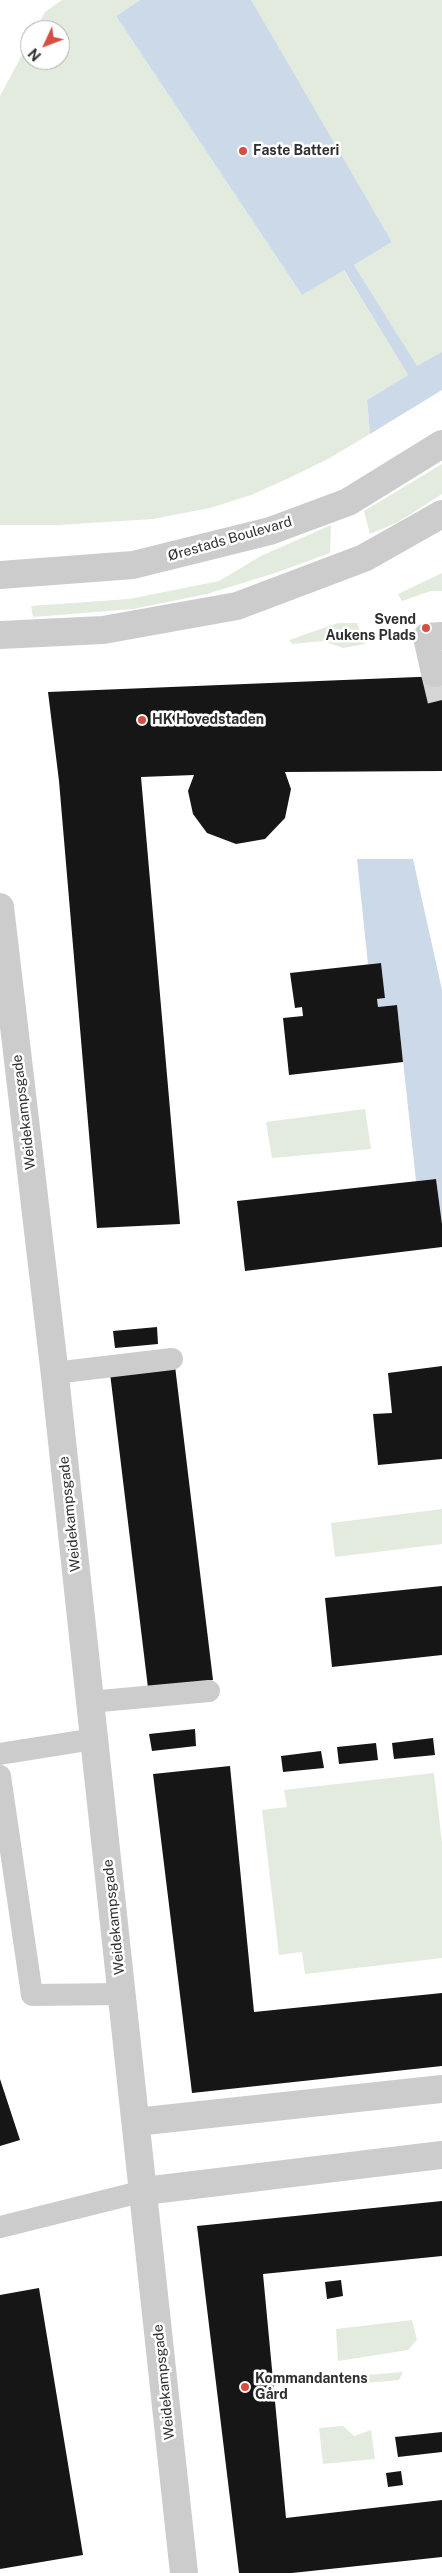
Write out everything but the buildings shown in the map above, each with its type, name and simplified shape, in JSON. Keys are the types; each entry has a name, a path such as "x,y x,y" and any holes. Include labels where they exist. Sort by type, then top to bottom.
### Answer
{"street":[{"name":"Ørestads Boulevard","path":"0,575 133,566 270,531 348,502 442,444"},
{"path":"0,635 103,630 237,606 364,558 442,514"},
{"path":"435,637 436,673"},
{"name":"Weidekampsgade","path":"0,907 54,1373 184,2573"},
{"path":"136,2122 442,2089"},
{"path":"144,2191 442,2155"}],"lane":[{"path":"54,1373 172,1359"},
{"path":"90,1702 209,1691"},
{"path":"0,1754 94,1739"},
{"path":"0,1776 32,1995 122,1994"},
{"path":"0,2227 144,2191"}],"shaded area":[{"path":"62,0 140,0 116,16 302,295 343,269 408,375 367,400 370,434 328,459 289,478 251,495 210,508 153,519 58,525 0,525 0,96 20,59 20,70 70,70 70,20 41,20 45,12"},
{"path":"250,0 442,0 442,352 417,367 354,265 392,242"},
{"path":"442,464 442,494 398,522 370,534 364,511"},
{"path":"331,525 330,553 275,573 207,594 133,609 33,617 31,606 129,599 219,581 261,556"},
{"path":"442,573 442,591 431,591 402,601 398,594"},
{"path":"338,623 357,623 365,644 343,648 323,641 292,644 289,640"},
{"path":"365,1109 371,1149 272,1158 266,1122"},
{"path":"442,1509 442,1544 335,1557 331,1523"},
{"path":"434,1773 442,1843 442,1958 305,1974 302,1952 279,1955 262,1810 287,1807 284,1790"},
{"path":"412,2320 417,2340 408,2350 338,2361 336,2329"},
{"path":"403,2372 399,2380 343,2385 343,2377"},
{"path":"343,2426 354,2436 371,2430 375,2459 323,2464 319,2428"}],"water":[{"path":"140,0 251,0 392,242 354,265 417,366 442,352 442,390 370,434 367,400 408,375 344,270 302,295 116,16"},
{"path":"357,859 413,859 442,990 442,1224 436,1179 416,1181 397,1005 378,1007 377,999 385,998 381,963 368,964"}],"tunnel":[{"path":"435,673 442,702"}],"place":[{"name":"Faste Batteri","path":"243,151"},
{"name":"Svend Aukens Plads","path":"426,628"},
{"name":"HK Hovedstaden","path":"142,720"},
{"name":"Kommandantens Gård","path":"245,2387"}]}
